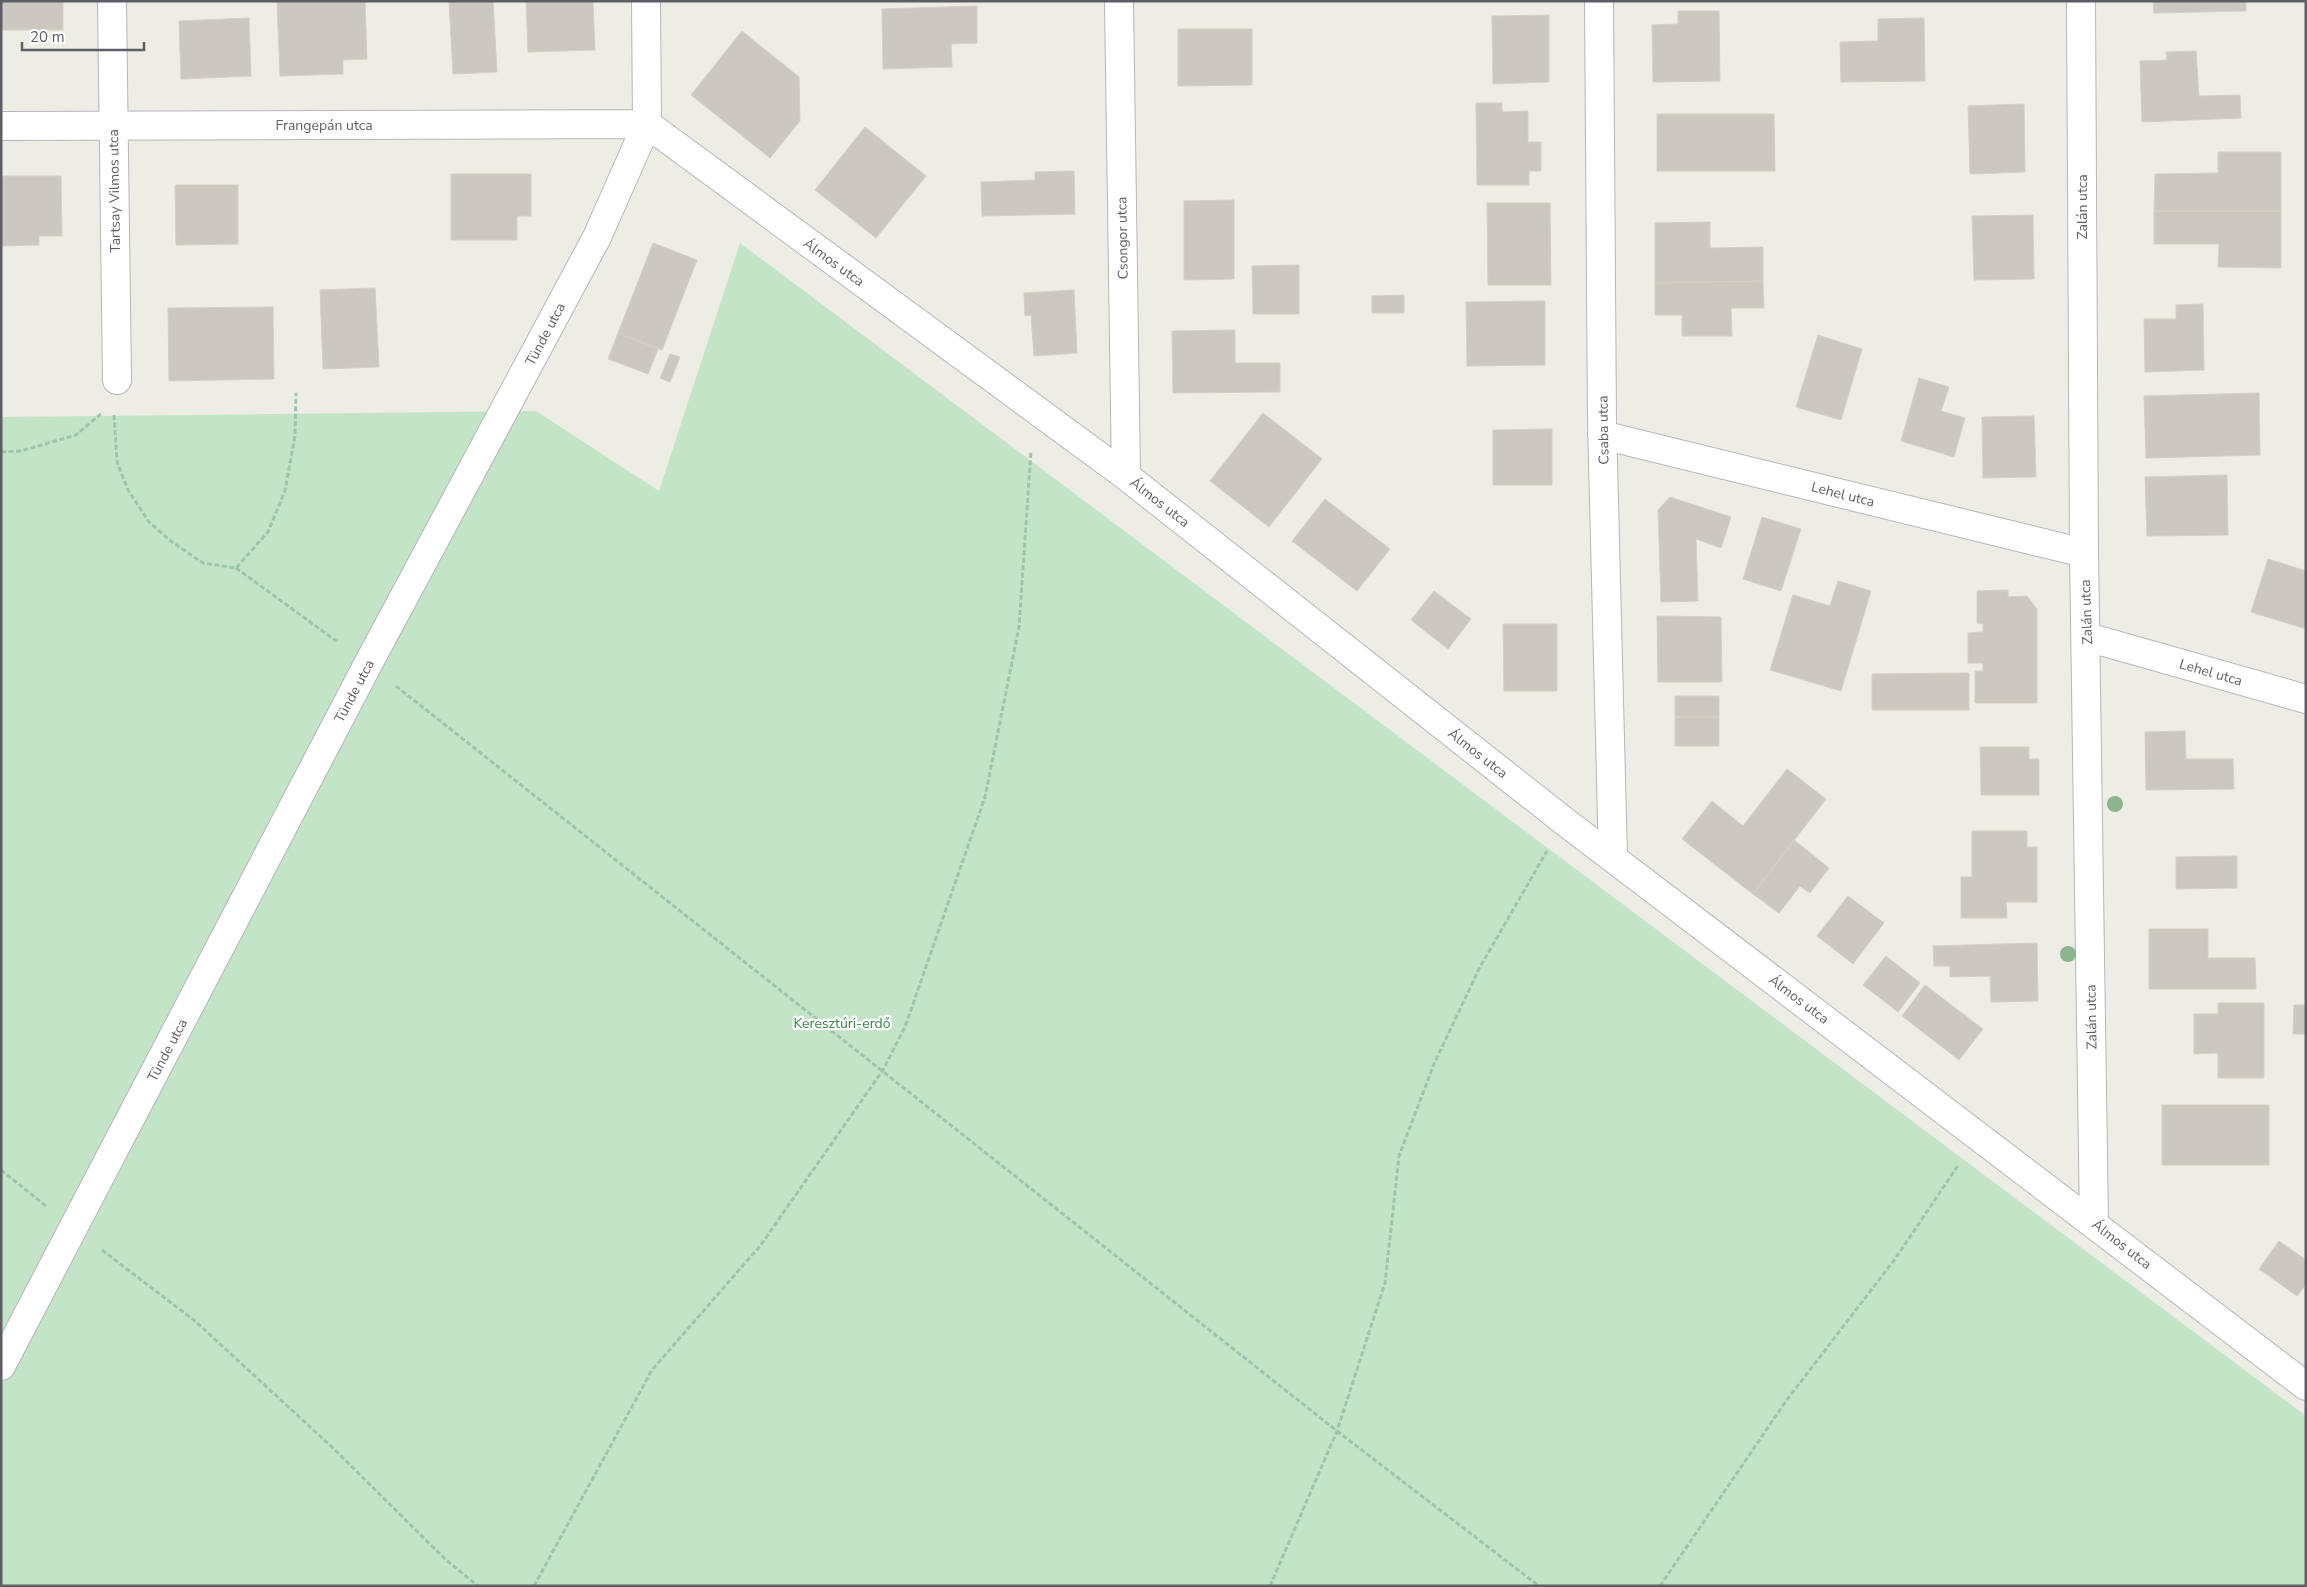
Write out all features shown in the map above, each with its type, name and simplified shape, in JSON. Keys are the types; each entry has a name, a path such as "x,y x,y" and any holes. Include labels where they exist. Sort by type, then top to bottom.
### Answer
{"street":[{"name":"Tartsay Vilmos utca","path":"112,1 117,380"},
{"name":"Tünde utca","path":"1,1366 368,664 597,237 647,124 646,1"},
{"name":"Csongor utca","path":"1119,1 1126,476"},
{"name":"Csaba utca","path":"1599,1 1602,435 1613,858"},
{"name":"Zalán utca","path":"2081,1 2084,553 2087,637 2094,1223"},
{"name":"Frangepán utca","path":"1,126 647,124"},
{"name":"Álmos utca","path":"647,124 1126,476 1564,821 2306,1386"},
{"name":"Lehel utca","path":"1602,435 2084,553"},
{"name":"Lehel utca","path":"2087,637 2306,699"}],"path":[{"path":"236,568 268,532 285,491 295,436 296,394"},
{"path":"1,452 20,451 76,435 106,409"},
{"path":"534,1586 652,1370 760,1246 883,1070 905,1027 985,797 1019,627 1034,409"},
{"path":"114,413 117,462 128,490 149,522 172,542 203,563 236,568 368,664 1337,1431 1539,1586"},
{"path":"1270,1586 1337,1431 1386,1283 1399,1156 1434,1064 1480,966 1564,821"},
{"path":"1660,1586 1786,1402 1895,1259 1978,1135"},
{"path":"1,1170 194,1321 333,1448 445,1559 478,1586"}],"green space":[{"name":"Keresztúri-erdő","path":"740,243 2306,1416 2306,1586 1,1586 1,417 536,411 659,491"}],"building":[{"path":"1,1 63,1 63,30 1,30"},
{"path":"277,1 365,1 367,59 343,60 343,74 280,76"},
{"path":"449,1 493,1 497,72 453,74"},
{"path":"526,1 593,1 595,50 528,52"},
{"path":"2153,1 2246,1 2246,11 2154,13"},
{"path":"977,6 977,43 951,44 952,67 883,69 882,9"},
{"path":"1678,11 1719,11 1720,81 1653,82 1652,25 1678,24"},
{"path":"1549,15 1549,82 1493,84 1492,16"},
{"path":"249,18 251,76 181,79 179,21"},
{"path":"1924,18 1925,81 1841,82 1840,42 1878,41 1878,19"},
{"path":"1178,29 1252,29 1252,85 1178,86"},
{"path":"742,31 799,77 800,121 770,158 691,95"},
{"path":"2196,51 2199,96 2240,95 2241,118 2142,122 2140,61 2167,60 2166,52"},
{"path":"1476,103 1502,103 1502,112 1528,111 1528,142 1541,142 1541,171 1529,171 1529,185 1477,185"},
{"path":"2024,104 2025,172 1970,174 1968,106"},
{"path":"1657,114 1774,114 1775,171 1657,171"},
{"path":"865,127 926,176 876,238 815,190"},
{"path":"2218,152 2281,152 2281,211 2154,211 2155,174 2218,173"},
{"path":"1074,171 1075,214 982,216 981,182 1035,180 1035,172"},
{"path":"451,174 531,174 531,216 517,216 517,240 451,240"},
{"path":"1,176 61,176 62,236 39,236 39,245 1,246"},
{"path":"175,185 238,185 238,244 176,245"},
{"path":"1234,200 1234,279 1184,280 1184,201"},
{"path":"1487,203 1550,203 1551,285 1488,285"},
{"path":"2154,211 2281,211 2281,268 2218,267 2219,244 2154,244"},
{"path":"2033,215 2034,279 1974,280 1972,216"},
{"path":"1710,222 1710,248 1763,247 1763,281 1655,283 1655,223"},
{"path":"653,243 697,260 662,350 618,333"},
{"path":"1299,265 1299,314 1253,314 1252,266"},
{"path":"1763,281 1764,308 1731,308 1732,336 1682,336 1682,315 1655,315 1655,283"},
{"path":"375,288 379,367 323,369 320,290"},
{"path":"1074,290 1077,353 1034,356 1031,315 1025,316 1024,293"},
{"path":"1404,295 1404,313 1372,313 1372,296"},
{"path":"1545,301 1545,365 1467,366 1466,302"},
{"path":"2203,304 2204,370 2145,372 2144,319 2176,319 2176,305"},
{"path":"273,307 274,379 169,381 168,308"},
{"path":"1235,330 1235,363 1280,363 1280,392 1173,393 1172,331"},
{"path":"618,333 658,349 648,374 608,359"},
{"path":"1818,335 1862,349 1841,420 1796,407"},
{"path":"670,354 680,357 670,382 660,378"},
{"path":"1919,378 1949,387 1941,411 1965,418 1954,457 1901,441"},
{"path":"2259,393 2260,455 2146,458 2144,396"},
{"path":"1263,413 1322,459 1269,527 1210,481"},
{"path":"2034,416 2036,477 1983,478 1982,417"},
{"path":"1552,429 1552,485 1493,485 1493,430"},
{"path":"2227,475 2228,535 2147,536 2145,477"},
{"path":"1670,497 1731,517 1721,548 1696,539 1698,601 1661,602 1658,510"},
{"path":"1325,499 1390,549 1357,591 1292,541"},
{"path":"1762,517 1801,529 1781,591 1743,579"},
{"path":"2268,559 2306,571 2306,629 2251,612"},
{"path":"1838,581 1871,591 1841,691 1770,670 1793,595 1830,606"},
{"path":"2008,590 2008,597 2027,596 2037,609 2037,703 1975,703 1975,671 1983,671 1983,663 1968,663 1968,633 1983,632 1983,624 1977,623 1977,591"},
{"path":"1434,591 1471,619 1448,649 1411,620"},
{"path":"1657,616 1721,617 1722,682 1658,682"},
{"path":"1503,624 1557,624 1557,691 1504,691"},
{"path":"1969,673 1969,710 1872,710 1872,674"},
{"path":"1675,696 1719,696 1719,717 1675,717"},
{"path":"1675,717 1719,717 1719,746 1675,746"},
{"path":"2185,731 2186,759 2233,759 2234,789 2146,790 2145,732"},
{"path":"1980,747 2029,747 2029,759 2039,759 2039,795 1981,795"},
{"path":"1787,769 1826,799 1753,894 1682,839 1712,801 1743,826"},
{"path":"1972,831 2027,831 2027,847 2037,847 2037,902 2006,902 2007,918 1961,918 1961,877 1972,877"},
{"path":"1794,840 1829,868 1810,893 1800,886 1779,913 1753,894"},
{"path":"2237,856 2237,888 2176,889 2176,857"},
{"path":"1848,896 1884,923 1853,964 1817,936"},
{"path":"2149,929 2208,929 2208,958 2255,958 2256,989 2149,989"},
{"path":"2037,943 2038,1001 1991,1002 1990,976 1950,977 1950,966 1934,966 1933,946"},
{"path":"1886,956 1920,983 1898,1012 1863,985"},
{"path":"1925,985 1983,1029 1959,1060 1902,1016"},
{"path":"2218,1003 2264,1003 2264,1078 2218,1078 2218,1053 2194,1054 2194,1014 2218,1014"},
{"path":"2294,1005 2306,1005 2306,1034 2293,1034"},
{"path":"2162,1105 2269,1105 2269,1165 2162,1165"},
{"path":"2279,1241 2306,1260 2306,1284 2297,1296 2259,1269"}]}
